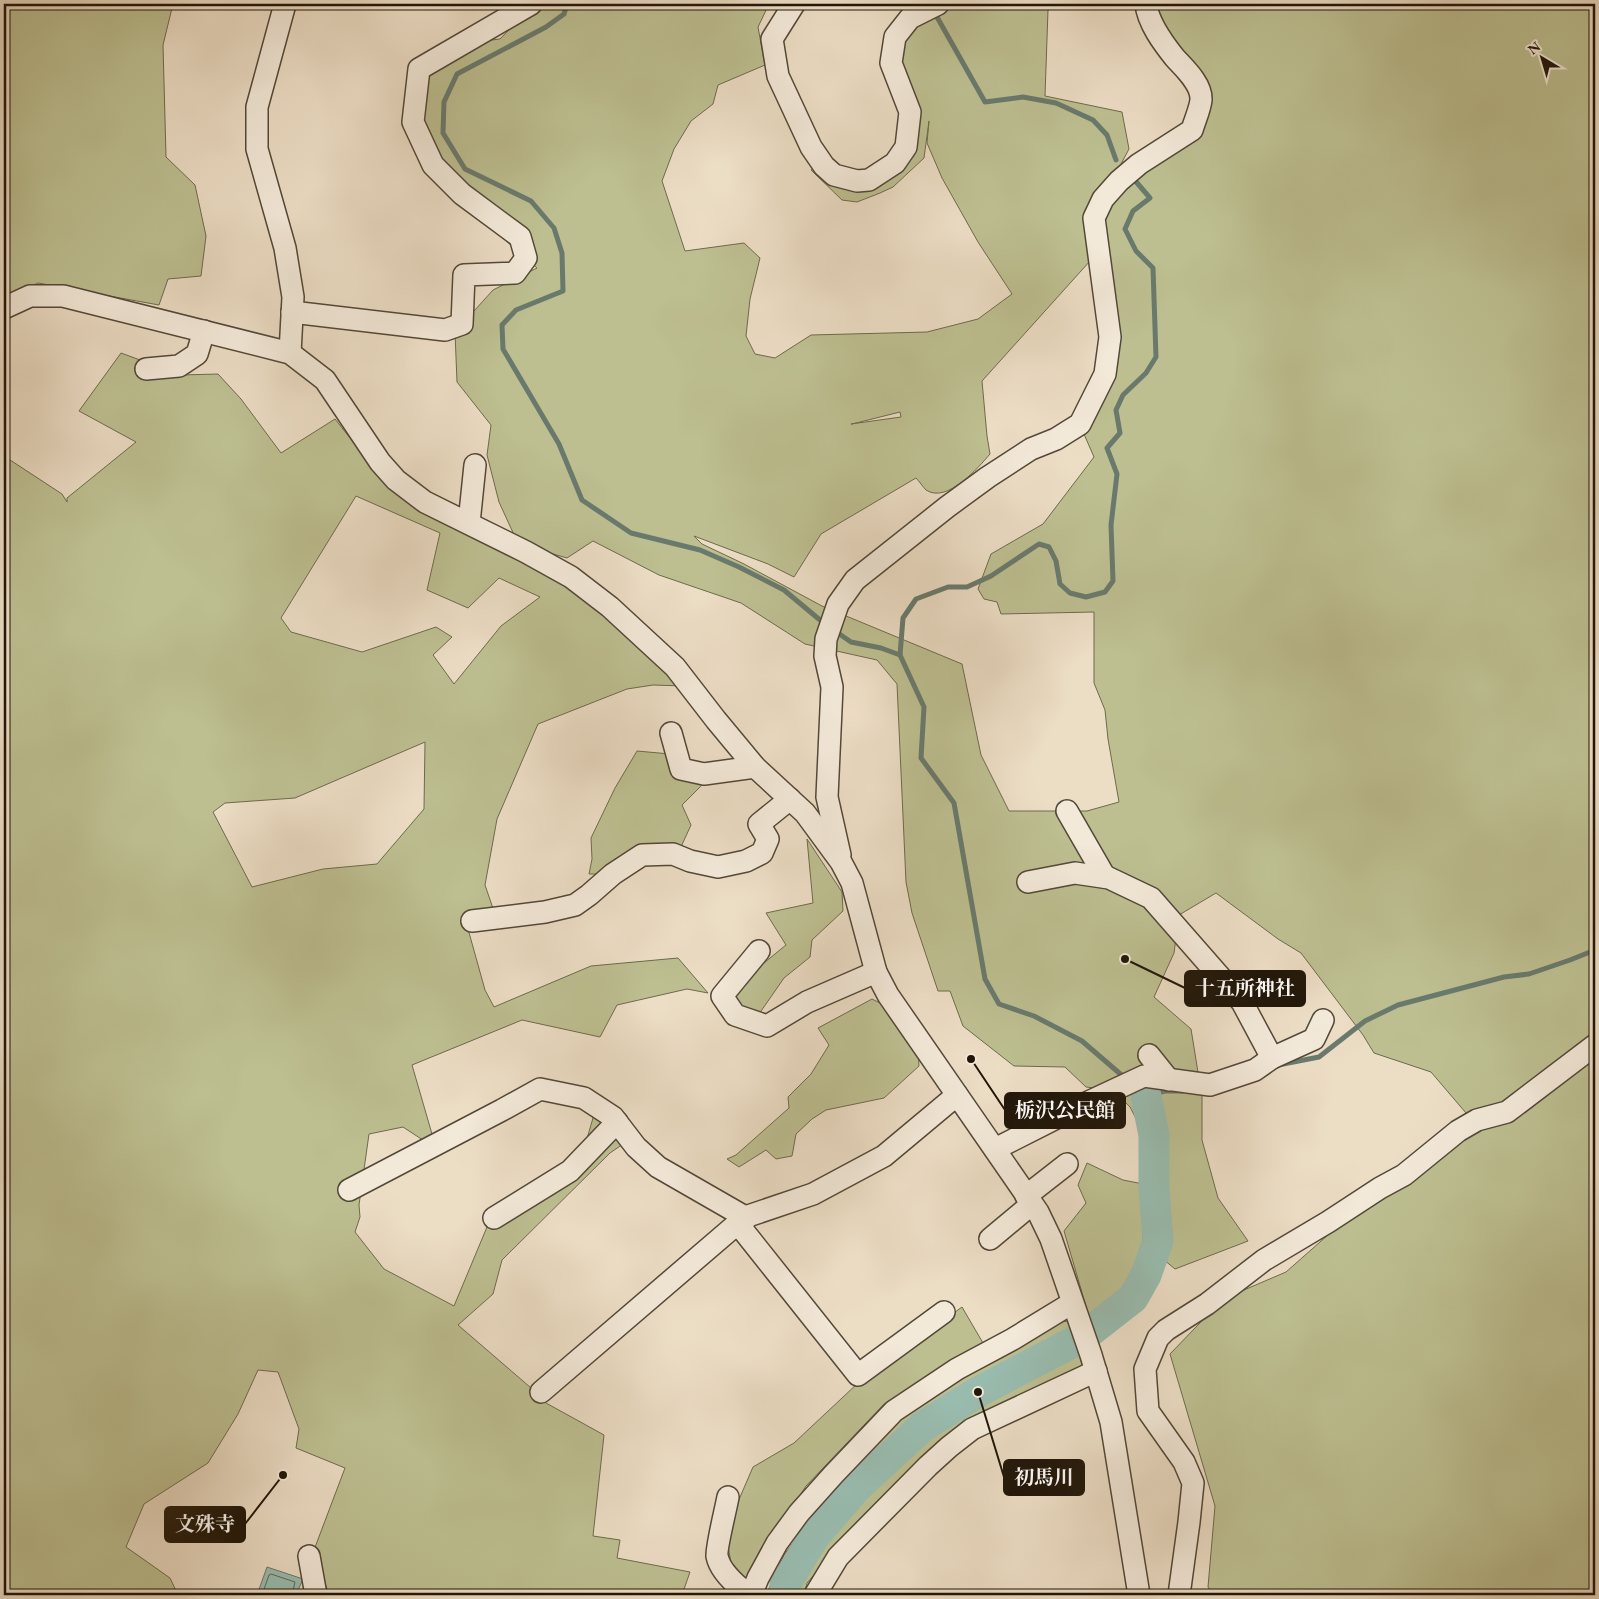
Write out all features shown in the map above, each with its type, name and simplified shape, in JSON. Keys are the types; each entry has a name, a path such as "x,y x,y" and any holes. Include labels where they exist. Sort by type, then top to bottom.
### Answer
{"street":[{"path":"285,4 257,107 257,149 285,248 293,297 290,353"},
{"path":"292,312 445,330 462,324 464,275 515,273 526,258 520,237 462,194 433,165 413,122 419,69 531,4"},
{"path":"794,4 772,39 778,76 811,147 824,166 834,175 857,181 869,180 879,175 895,163 906,147 910,112 890,63 895,37 910,18 937,4"},
{"path":"841,862 827,797 832,687 825,656 826,639 833,618 838,604 855,580 947,507 1031,449 1056,439 1080,424 1105,374 1110,337 1094,218 1103,199 1119,181 1139,164 1192,130 1201,99 1193,77 1163,42 1146,11 1146,4"},
{"path":"4,308 30,296 63,296 290,353 325,380 380,462 396,480 426,502 571,576 610,607 675,667 755,768 805,813 841,862 852,883 876,972 888,994 1029,1200 1050,1239 1093,1363 1111,1422 1139,1595"},
{"path":"146,370 179,366 197,354 204,331"},
{"path":"469,524 475,465"},
{"path":"672,733 681,769 704,774 755,768"},
{"path":"472,921 545,912 575,905 613,874 642,854 673,854 690,861 718,867 746,861 762,853 768,839 759,824 790,799"},
{"path":"1067,811 1105,877"},
{"path":"1028,882 1075,873 1109,878 1151,898 1242,1002 1272,1058"},
{"path":"759,951 722,996 735,1015 767,1026 806,1002 876,972"},
{"path":"994,1149 1144,1076 1210,1085 1255,1070 1272,1058 1314,1039 1324,1020"},
{"path":"1179,1595 1193,1483 1184,1462 1148,1411 1145,1369 1158,1338 1166,1330 1206,1304 1264,1260 1404,1175 1458,1131 1477,1120 1507,1112 1595,1044"},
{"path":"1149,1055 1169,1080"},
{"path":"349,1190 540,1089 584,1098 613,1117 636,1146 658,1167 746,1217"},
{"path":"541,1392 746,1217 813,1194 884,1156 957,1095"},
{"path":"494,1218 570,1171 617,1122"},
{"path":"990,1239 1067,1164"},
{"path":"746,1217 742,1229 858,1376 944,1312"},
{"path":"728,1497 717,1555 734,1584 750,1595 777,1543 799,1513 833,1474 894,1411 957,1369 1074,1309"},
{"path":"815,1595 838,1557 928,1466 972,1429 1093,1363"},
{"path":"310,1556 316,1595"}],"green space":[{"path":"4,4 173,4 163,45 166,157 195,185 206,236 201,276 168,279 159,305 38,283 4,299"},
{"path":"534,4 769,4 758,27 765,65 718,85 713,104 691,121 674,149 662,181 685,251 744,243 760,258 750,299 746,336 755,354 775,358 811,335 927,332 978,319 1012,294 978,242 942,178 927,143 929,121 924,158 893,187 880,193 857,202 842,200 811,170 817,167 869,181 906,149 897,33 939,4 1065,4 1048,10 1045,96 1122,112 1129,149 1121,164 1088,210 1090,261 982,381 990,454 970,475 952,488 934,493 926,490 916,478 821,534 794,577 768,564 694,536 702,544 744,564 822,606 962,664 981,755 1009,811 1087,811 1119,802 1105,710 1094,683 1094,612 1001,614 997,602 984,599 978,589 991,554 1043,524 1094,457 1080,425 1105,374 1094,218 1109,193 1192,130 1201,99 1149,4 1595,4 1595,1595 1213,1595 1208,1587 1215,1506 1170,1354 1223,1299 1286,1272 1466,1113 1431,1072 1374,1053 1363,1035 1301,953 1278,939 1216,893 1179,915 1174,953 1154,997 1191,1029 1202,1097 1202,1140 1218,1198 1248,1241 1175,1269 1146,1245 1148,1155 1142,1130 1130,1107 1113,1090 1086,1087 1065,1067 1014,1066 963,1026 950,991 938,991 912,913 906,882 897,684 877,660 805,644 741,603 659,575 593,541 567,558 529,547 515,537 499,502 487,455 491,425 457,382 455,332 493,290 537,268 482,220 428,166 409,109 437,51 475,42 500,39","holes":["900,412 901,417 853,424"]},
{"path":"121,353 181,375 218,374 241,399 281,453 335,419 358,448 522,560 577,593 620,628 684,686 653,685 627,689 538,724 497,819 485,885 498,923 468,929 485,990 494,1007 591,966 678,958 708,993 687,989 617,1005 600,1037 522,1020 412,1065 435,1148 403,1127 369,1134 359,1205 360,1217 355,1232 384,1269 454,1306 487,1227 516,1210 580,1163 595,1111 626,1142 610,1153 502,1260 493,1294 458,1325 546,1403 604,1435 593,1536 620,1540 617,1558 690,1572 682,1595 329,1595 314,1550 345,1468 296,1448 299,1429 278,1372 258,1370 238,1414 208,1463 144,1504 126,1547 170,1578 178,1595 4,1595 4,456 62,494 67,502 67,498 136,442 79,411","holes":["356,496 440,533 427,590 468,608 499,578 540,597 501,626 454,684 433,655 452,637 436,627 362,652 291,632 281,618","425,742 424,809 377,864 323,869 252,887 213,812 225,803 295,798"]},
{"path":"637,751 670,754 705,782 682,805 691,825 680,849 613,874 589,874 592,859 591,838 615,788"},
{"path":"807,839 842,892 843,911 812,940 810,957 784,978 759,1014 737,1006 734,993 748,976 786,945 766,913 813,903"},
{"path":"872,999 888,1007 918,1050 919,1066 884,1098 826,1110 812,1119 796,1134 792,1156 776,1159 766,1150 739,1167 727,1159 736,1155 789,1108 788,1097 811,1074 829,1045 818,1028"},
{"path":"1087,1163 1123,1180 1143,1184 1143,1252 1146,1275 1090,1320 1064,1231 1086,1203 1078,1185"},
{"path":"962,1307 983,1343 884,1404 806,1486 746,1579 731,1562 725,1532 753,1467 794,1443 858,1383"},
{"path":"1068,1321 1082,1364 1077,1373 936,1447 884,1495 807,1583 804,1595 766,1595 784,1555 819,1507 854,1466 905,1416 947,1388 1054,1323"}],"water":[{"path":"267,1567 303,1579 296,1595 257,1595"}],"waterway":[{"path":"567,4 564,14 546,27 457,74 444,102 443,133 465,169 531,201 554,228 562,253 563,291 516,310 502,325 503,349 559,444 582,500 631,533 700,550 784,590 826,625"},
{"path":"937,17 985,102 1023,97 1056,103 1093,120 1107,135 1116,160"},
{"path":"1125,1078 1082,1041 1034,1016 999,1004 985,979 954,803 921,758 924,707 900,655 903,618 916,599 948,587 967,587 991,576 1039,544 1049,547 1056,561 1060,584 1070,593 1086,597 1105,592 1113,581 1111,525 1117,474 1107,448 1120,433 1116,410 1123,395 1146,373 1156,357 1153,268 1136,251 1125,229 1133,211 1150,198 1132,177"},
{"path":"835,631 851,642 881,648 900,655"},
{"path":"1278,1065 1319,1057 1365,1021 1398,1005 1504,977 1529,974 1595,950"},
{"path":"1135,1087 1146,1096 1165,1091 1183,1091"},
{"path":"784,1595 785,1585 814,1537 857,1487 922,1427 978,1392 1083,1337 1133,1298 1146,1275 1158,1241 1154,1188 1154,1135 1146,1096"}],"place":[{"name":"十五所神社","path":"1125,959"},
{"name":"栃沢公民館","path":"971,1059"},
{"name":"初馬川","path":"978,1392"},
{"name":"文殊寺","path":"283,1475"}]}
